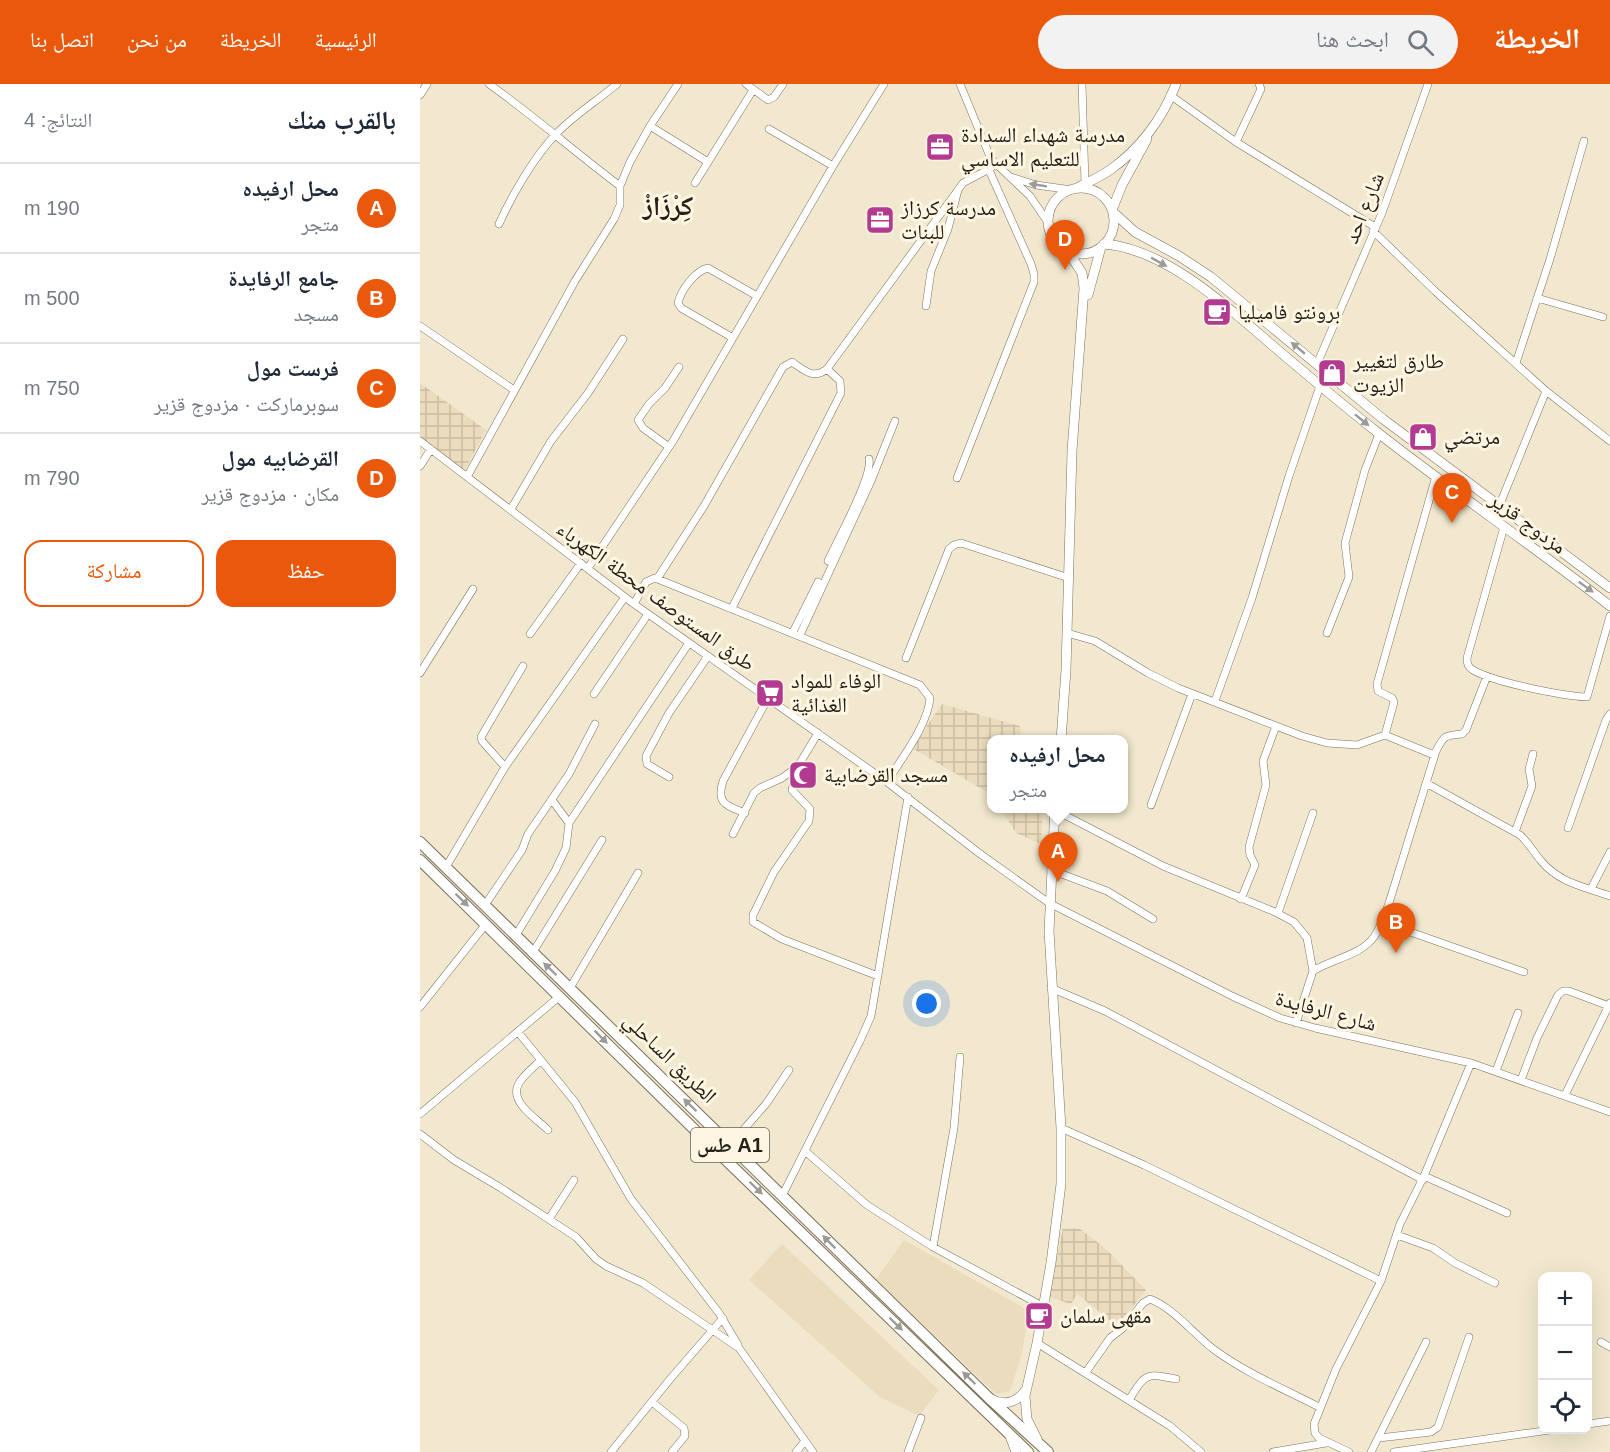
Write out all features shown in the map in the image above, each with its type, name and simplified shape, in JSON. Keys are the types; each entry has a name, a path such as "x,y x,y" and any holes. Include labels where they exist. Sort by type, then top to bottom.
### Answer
{"highway":[{"name":"الطريق الساحلي","path":"420,842 990,1399 1046,1449"},
{"name":"الطريق الساحلي","path":"420,860 1028,1452"}],"main road":[{"path":"1082,321 1103,246 1109,239 1114,226 1113,211 1122,185 1145,146 1172,88"},
{"path":"1061,735 1067,633 1072,451 1083,278 1067,250 1053,237 1049,224 1052,206 1060,196 1108,171 1150,132"},
{"path":"1078,187 1099,193 1113,211"},
{"name":"مزدوج قزير","path":"1113,211 1135,232 1211,277 1383,419 1610,588"},
{"path":"1067,250 1087,253 1103,246"},
{"name":"مزدوج قزير","path":"1103,246 1126,247 1138,251 1202,288 1379,434 1610,606"},
{"path":"1336,399 1344,388"},
{"path":"1046,1449 1033,1434 1027,1419 1025,1404 1026,1388 1044,1307 1059,1206 1061,1128 1051,988 1049,903 1055,813"},
{"path":"990,1399 1003,1403 1013,1402 1026,1388"},
{"path":"1009,1433 1016,1452"}],"street":[{"path":"420,95 427,84"},
{"path":"499,224 508,204 555,134 617,84"},
{"path":"467,477 575,281 614,219 620,205 620,186 650,126 678,84"},
{"path":"746,84 768,100 771,100 783,84"},
{"path":"530,634 585,565 669,447 833,166 884,84"},
{"path":"960,84 995,164 1030,196 1049,224"},
{"path":"1006,175 1023,182 1078,187 1082,84"},
{"path":"1236,141 1261,89 1259,84"},
{"name":"شارع احد","path":"1317,364 1384,207 1428,84"},
{"path":"492,85 620,186"},
{"path":"1172,88 1236,141 1374,229 1435,291 1546,391 1610,441"},
{"path":"695,183 753,90"},
{"path":"650,126 708,162"},
{"path":"769,129 833,166"},
{"path":"1516,363 1584,141"},
{"path":"657,579 704,506 783,367 792,362 813,375 827,369 963,183 995,164"},
{"path":"957,478 1034,282 1031,264 988,170"},
{"path":"926,306 931,271 948,228 958,190"},
{"path":"733,338 681,308 678,303 682,292 699,271 708,268 757,296"},
{"path":"1537,298 1603,317"},
{"path":"420,326 514,390"},
{"path":"511,509 550,441 588,393 623,339"},
{"path":"669,447 643,429 638,420 679,367"},
{"path":"732,608 842,393 840,381 827,369"},
{"path":"1215,701 1252,598 1289,476 1320,386"},
{"path":"1500,504 1546,391"},
{"path":"796,634 871,481 895,421"},
{"path":"1327,633 1349,577 1345,543 1365,470 1379,434"},
{"name":"طرق المستوصف محطة الكهرباء","path":"420,441 634,604 908,797 979,853 1049,903"},
{"path":"420,466 431,449"},
{"path":"796,634 864,485 870,469 869,459"},
{"path":"1386,735 1394,702 1392,698 1378,691 1377,684 1436,476"},
{"path":"1504,527 1467,658 1467,664 1471,669 1487,676 1542,690 1587,697 1610,616"},
{"path":"906,658 949,549 954,545 961,543 1069,578"},
{"path":"634,604 646,582 650,579 657,579 905,677 920,685 930,698 926,714 887,782"},
{"path":"420,673 473,589"},
{"path":"446,867 505,767 625,597"},
{"path":"594,693 648,614"},
{"path":"1067,633 1095,641 1148,673 1192,694 1302,736 1345,745 1366,743 1386,735 1434,755"},
{"path":"516,935 555,871 566,848 569,824 689,643"},
{"path":"669,777 647,764 646,756 669,713 708,656"},
{"path":"505,767 481,737 523,666"},
{"path":"1312,971 1365,947 1374,938 1382,922 1434,755 1443,738 1451,734 1462,734 1466,730 1487,676"},
{"path":"1150,805 1192,694"},
{"path":"745,813 724,804 720,799 720,791 723,781 768,698"},
{"path":"1568,828 1610,714"},
{"path":"485,905 522,850 528,834 569,774 595,724"},
{"path":"1242,899 1255,865 1248,851 1266,785 1263,761 1276,726"},
{"path":"733,834 754,793 782,778 798,765 818,734"},
{"path":"1515,832 1532,786 1529,769 1533,754"},
{"path":"798,765 792,790 810,809 809,821 774,872 753,915 753,922 782,939 878,976"},
{"path":"1426,783 1515,832 1528,842 1542,862 1566,882 1610,896"},
{"path":"782,1196 867,1027 874,1004 908,797"},
{"path":"552,800 569,824"},
{"path":"1063,813 1163,866 1278,913 1301,928 1310,947 1312,971 1296,1023"},
{"path":"1278,913 1313,813"},
{"path":"533,952 602,840"},
{"path":"1592,889 1610,852"},
{"path":"1051,870 1107,891 1153,919"},
{"path":"570,988 638,873"},
{"name":"شارع الرفايدة","path":"1049,903 1232,996 1296,1023 1471,1063 1610,1112"},
{"path":"1382,922 1524,972"},
{"path":"420,1007 486,924"},
{"path":"1051,988 1105,1011 1424,1178 1507,1213"},
{"path":"1521,1080 1537,1038 1558,995 1563,991 1569,991 1609,1005 1565,1095"},
{"path":"420,1114 560,996"},
{"path":"1496,1071 1518,1013"},
{"path":"518,1032 585,1116 608,1162 631,1199 723,1318 739,1348 813,1452"},
{"path":"933,1247 954,1128 960,1057"},
{"path":"541,1060 519,1083 516,1091 519,1102 548,1130"},
{"path":"1349,1452 1319,1438 1314,1429 1319,1407 1381,1281 1397,1235 1424,1178 1471,1063"},
{"path":"730,1145 766,1104 789,1070"},
{"path":"1061,1128 1143,1165 1381,1281"},
{"path":"420,1134 454,1160 576,1237 596,1259 606,1266 643,1283 739,1348"},
{"path":"805,1151 867,1205 933,1247 1044,1307"},
{"path":"549,1219 574,1180"},
{"path":"1397,1235 1432,1248 1455,1263 1495,1283"},
{"path":"1086,1372 1110,1338 1123,1328 1143,1303 1150,1299 1229,1360 1258,1378 1319,1407"},
{"path":"611,1452 712,1328 723,1318"},
{"path":"1379,1438 1431,1432 1438,1427 1469,1337"},
{"path":"1371,1452 1426,1342"},
{"path":"1601,1342 1610,1347"},
{"path":"1037,1343 1170,1426 1201,1452"},
{"path":"1129,1400 1146,1377 1153,1374 1176,1379"},
{"path":"652,1402 686,1432 672,1452"},
{"path":"908,1452 921,1419"},
{"path":"1592,1423 1610,1421"},
{"path":"1394,1452 1538,1432"},
{"path":"796,1452 804,1441"},
{"path":"1273,1452 1326,1443"}],"shaded area":[{"path":"420,383 486,430 461,477 420,444"},
{"path":"942,704 1020,726 1021,735 987,735 987,792 912,748"},
{"path":"1004,813 1043,813 1041,844 1016,833"},
{"path":"1063,1228 1080,1229 1105,1248 1146,1290 1117,1326 1077,1294 1071,1304 1049,1297"},
{"path":"904,1240 1029,1311 1022,1353 1010,1391 996,1394 876,1279"},
{"path":"782,1244 939,1390 919,1416 880,1397 749,1280"}],"place":[{"name":"مدرسة شهداء السدادة للتعليم الاساسي","path":"940,147"},
{"name":"مدرسة كرزاز للبنات","path":"880,220"},
{"name":"القرضابيه مول","path":"1065,270"},
{"name":"برونتو فاميليا","path":"1217,312"},
{"name":"طارق لتغيير الزيوت","path":"1332,373"},
{"name":"مرتضي","path":"1423,437"},
{"name":"فرست مول","path":"1452,523"},
{"name":"الوفاء للمواد الغذائية","path":"770,693"},
{"name":"مسجد القرضابية","path":"803,775"},
{"name":"محل ارفيده","path":"1058,882"},
{"name":"جامع الرفايدة","path":"1396,953"},
{"name":"مقهى سلمان","path":"1039,1316"}],"district":[{"name":"كِرْزَازْ","path":"668,206"}]}
